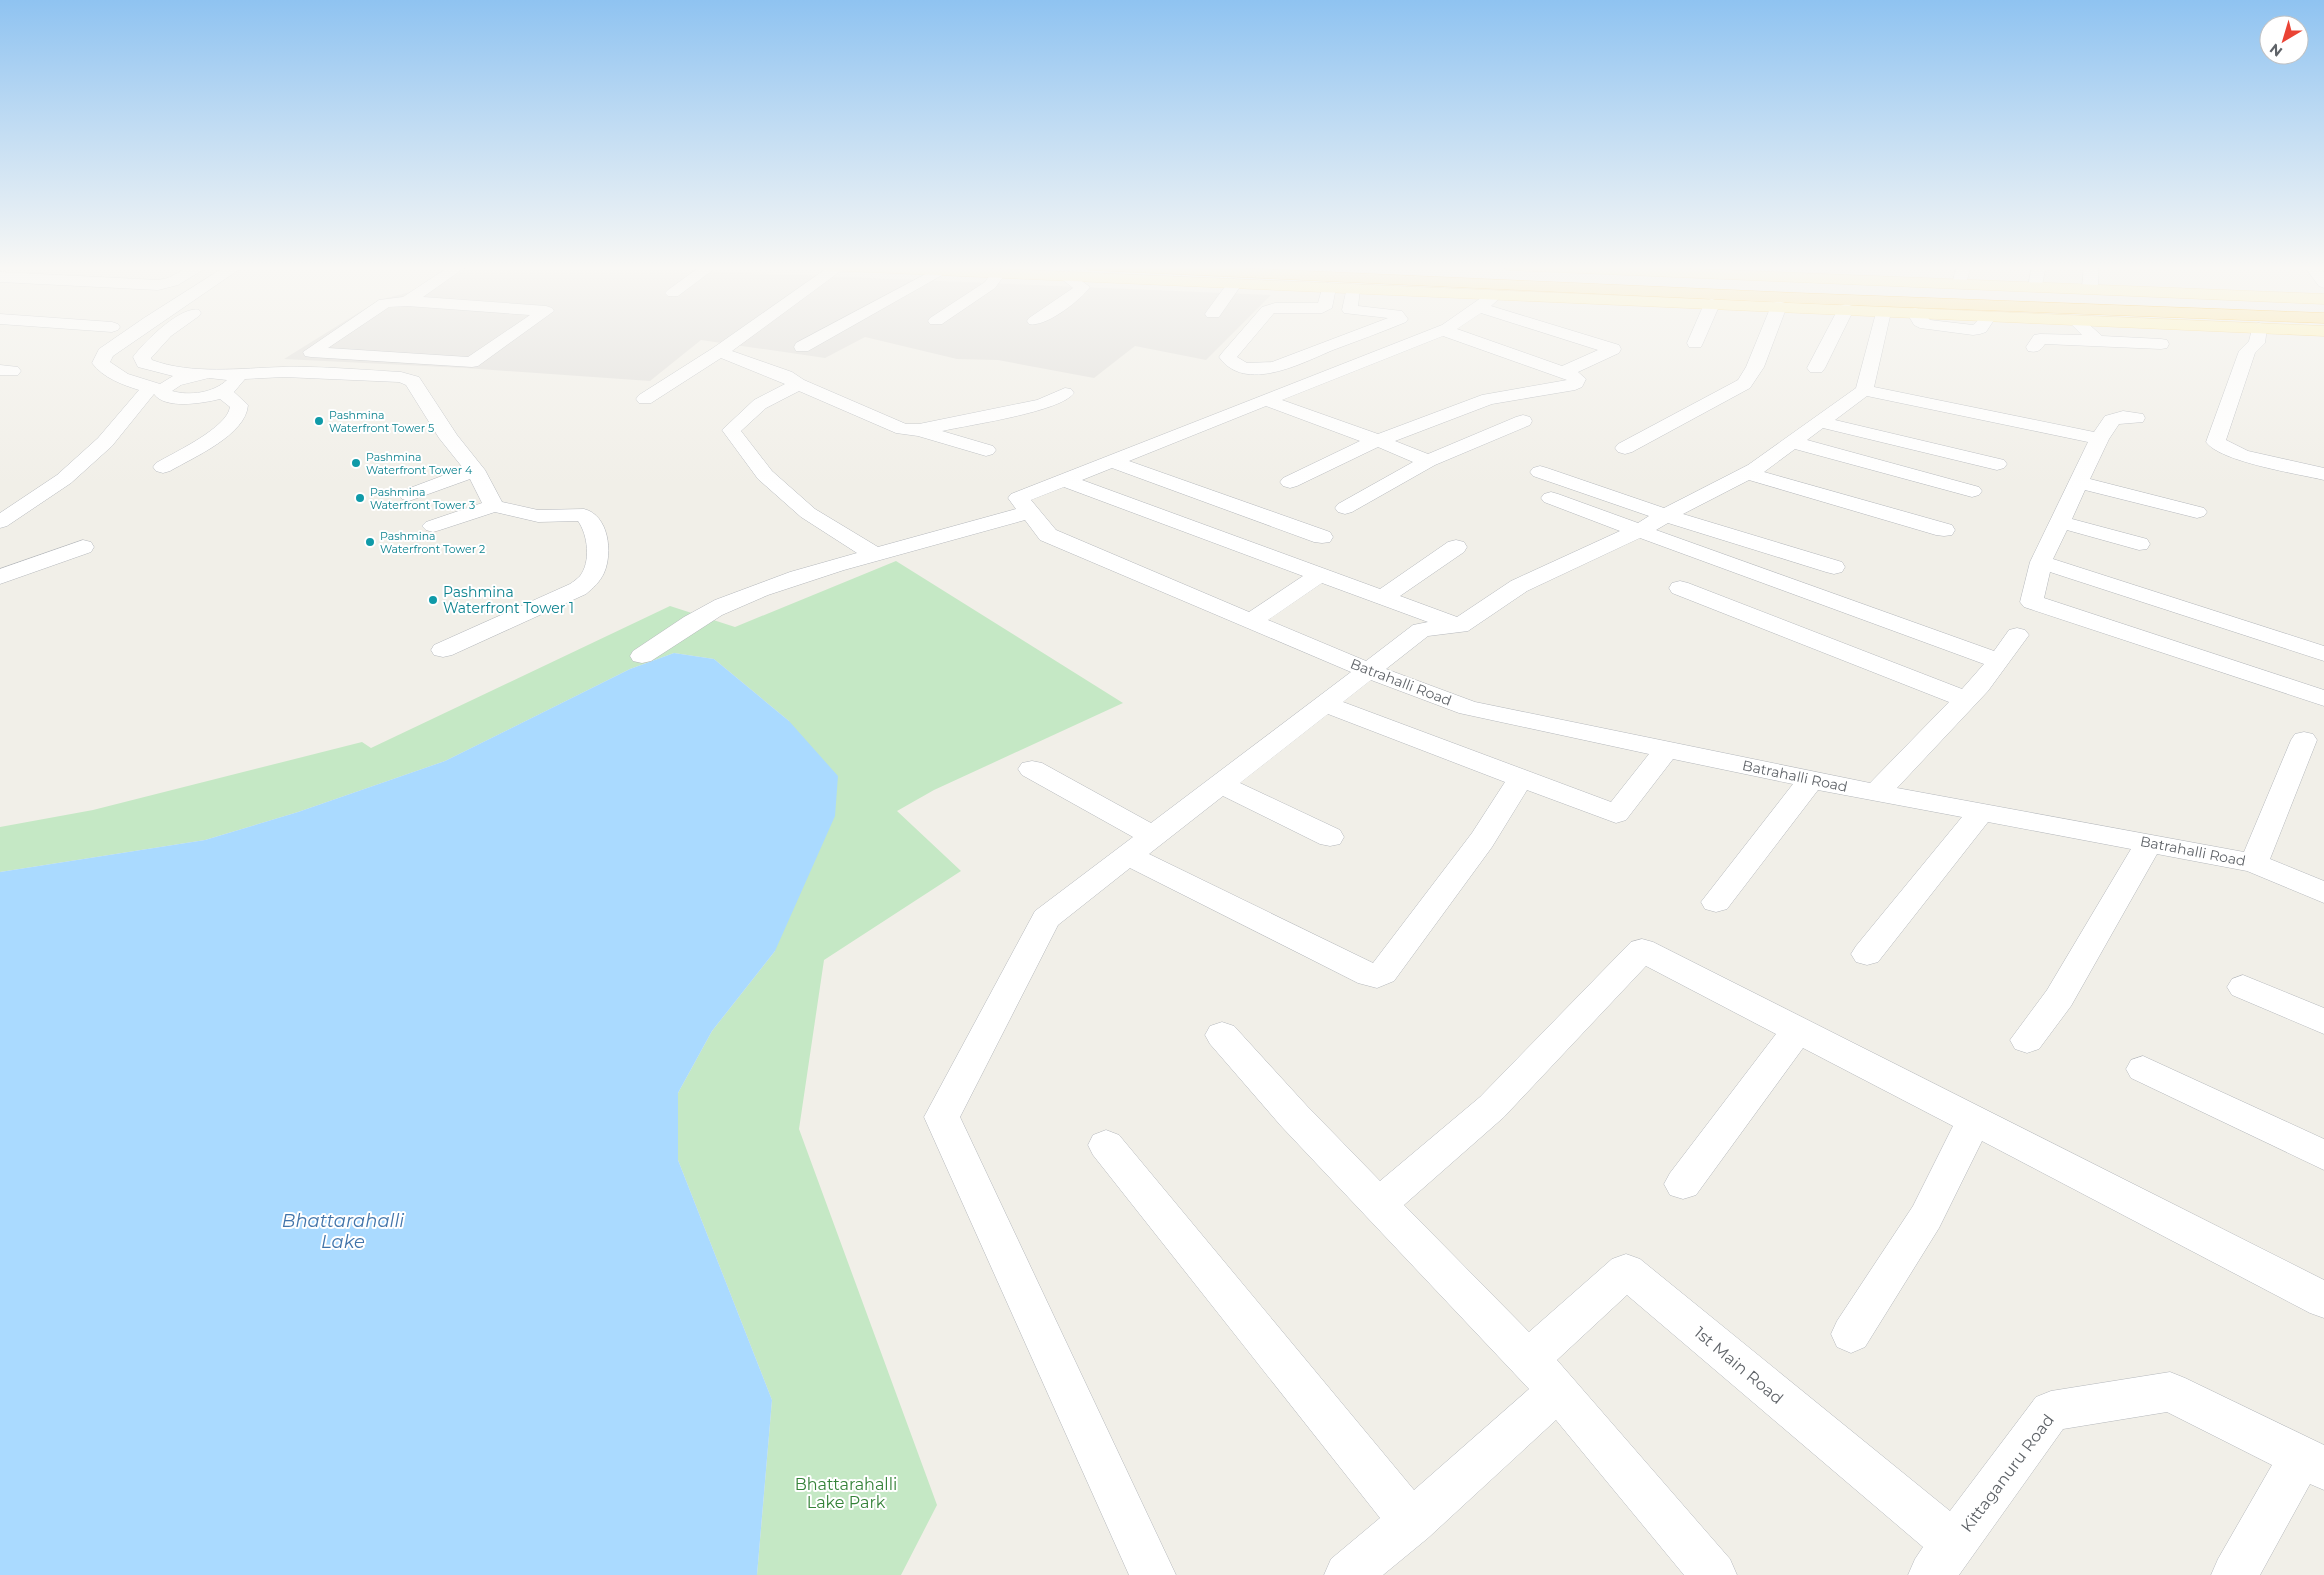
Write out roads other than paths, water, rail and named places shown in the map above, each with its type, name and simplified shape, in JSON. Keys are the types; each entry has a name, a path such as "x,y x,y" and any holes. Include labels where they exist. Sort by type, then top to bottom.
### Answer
{"street":[{"path":"124,340 105,353 101,363 108,370 157,389 167,397 186,399 227,384 284,372 401,377 413,380 449,438 475,470 494,506"},
{"path":"158,340 142,357 144,363 157,368 197,375"},
{"path":"329,340 310,352 472,362 505,340"},
{"path":"645,398 719,352 735,340"},
{"path":"802,347 816,340"},
{"path":"1242,340 1228,357 1233,363 1243,368 1258,370 1275,367 1349,340"},
{"name":"Batrahalli Road","path":"1419,340 1018,498 1048,535 1367,670 1468,708 1811,780 2254,863 2324,893"},
{"path":"1290,482 1361,447 1488,399 1569,386 1576,383 1577,379 1563,372 1470,340"},
{"path":"1563,372 1613,349 1587,340"},
{"path":"1625,448 1744,384 1755,367 1766,340"},
{"path":"1816,368 1830,340"},
{"path":"1153,1575 942,1117 1046,918 1421,630 1460,626 1519,586 1539,575 1639,531 1747,473 1792,442 1864,390 1876,340"},
{"path":"2034,347 2040,340"},
{"path":"2054,340 2161,344"},
{"path":"2257,340 2257,343 2247,351 2216,442 2242,455 2324,474"},
{"path":"719,352 786,376 798,384 903,429 919,430 986,450"},
{"path":"1275,367 1312,381"},
{"path":"0,522 64,479 105,442 157,389 197,375 220,373 239,405 238,415 219,434 162,467"},
{"path":"798,384 760,404 731,430 765,475 808,513 876,555"},
{"path":"1864,390 2099,439"},
{"path":"919,430 1043,404 1065,393"},
{"path":"1266,400 1428,461"},
{"path":"2136,418 2122,417 2112,420 2099,439 2080,483 2041,562 2032,602 2324,698"},
{"path":"1344,508 1428,461 1523,421"},
{"path":"1820,422 1997,464"},
{"path":"1792,442 1972,491"},
{"path":"1111,462 1322,536"},
{"path":"409,495 475,470"},
{"path":"1540,472 1665,516 1834,566"},
{"path":"1747,473 1944,530"},
{"path":"1064,480 1460,626"},
{"path":"2080,483 2198,512"},
{"path":"1551,498 1999,661"},
{"path":"433,526 494,506 538,516 584,515 591,522 598,553 589,579 578,589 443,650"},
{"path":"642,656 721,606 809,574 958,534 1029,512"},
{"path":"2061,522 2139,544"},
{"path":"0,577 83,547"},
{"path":"1383,597 1456,547"},
{"path":"2041,562 2324,654"},
{"path":"1251,620 1321,574"},
{"path":"1680,588 1966,700"},
{"path":"1877,792 1966,700 1999,661 2017,635"},
{"path":"1324,704 1616,814 1667,749"},
{"path":"2254,863 2304,740"},
{"path":"1032,769 1153,836"},
{"path":"1128,855 1360,971 1377,976 1383,973 1470,856 1522,777"},
{"path":"1716,902 1811,780"},
{"path":"1220,784 1330,837"},
{"path":"1866,954 1981,812"},
{"path":"2027,1040 2059,998 2149,843"},
{"path":"1379,1204 1492,1107 1642,950 2324,1300"},
{"path":"2243,988 2324,1022"},
{"path":"1683,1184 1798,1030"},
{"path":"1222,1035 1294,1116 1558,1390 1714,1575"},
{"path":"2143,1069 2324,1155"},
{"path":"1851,1334 1926,1216 1974,1120"},
{"path":"1106,1145 1412,1522"},
{"name":"1st Main Road","path":"1528,1358 1626,1271 1942,1559"},
{"path":"1347,1575 1412,1522 1558,1390"},
{"name":"Kittaganuru Road","path":"1942,1559 2051,1411 2170,1392 2312,1463"},
{"path":"2234,1575 2312,1463"}],"water":[{"name":"Bhattarahalli Lake","path":"674,653 714,659 789,721 838,776 835,816 775,951 712,1031 678,1093 678,1160 772,1400 757,1575 0,1575 0,872 205,840 298,812 445,761 630,669"}],"place":[{"name":"Pashmina Waterfront Tower 5","path":"319,421"},
{"name":"Pashmina Waterfront Tower 4","path":"356,463"},
{"name":"Pashmina Waterfront Tower 3","path":"360,498"},
{"name":"Pashmina Waterfront Tower 2","path":"370,542"},
{"name":"Pashmina Waterfront Tower 1","path":"433,600"}],"park label":[{"name":"Bhattarahalli Lake Park","path":"846,1493"}]}
